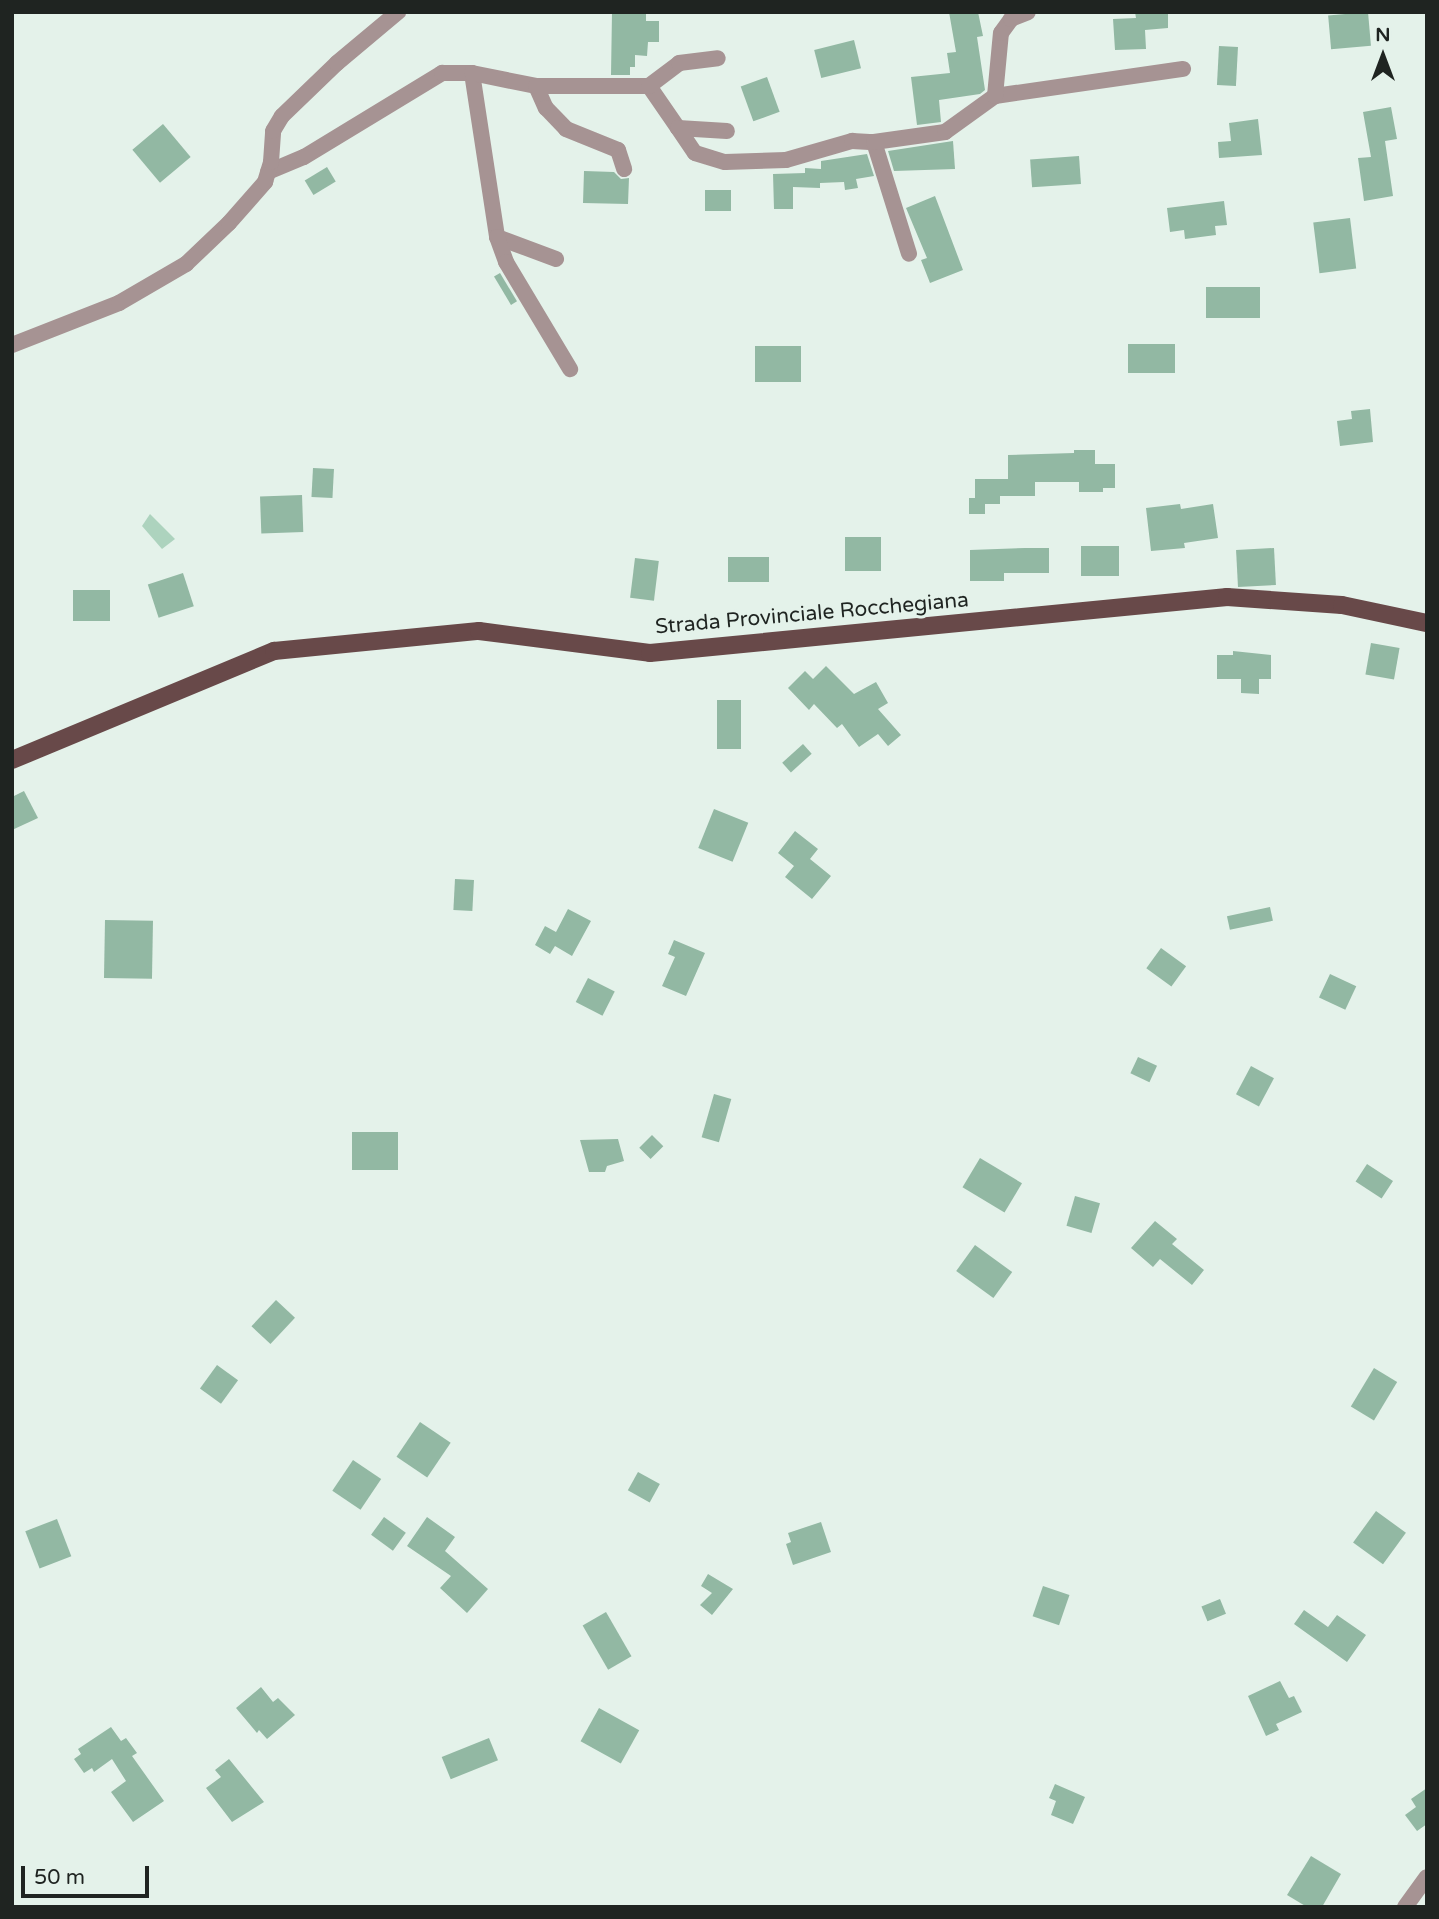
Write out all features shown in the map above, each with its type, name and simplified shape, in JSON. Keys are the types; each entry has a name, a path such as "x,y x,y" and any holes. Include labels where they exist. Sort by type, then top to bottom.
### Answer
{"main road":[{"name":"Strada Provinciale Rocchegiana","path":"12,760 274,651 479,631 650,653 1227,597 1342,605 1427,623"}],"street":[{"path":"12,345 119,303 186,264 229,223 265,182 273,131 282,116 337,63 398,12"},
{"path":"995,96 1000,33 1011,19 1028,12"},
{"path":"268,172 304,157 442,73 472,72 536,86 649,86 679,63 718,58"},
{"path":"649,86 695,153 725,162 786,160 852,141 874,142 945,132 995,96 1183,69"},
{"path":"472,72 497,237 506,262 570,369"},
{"path":"536,86 546,108 566,129 618,150 624,169"},
{"path":"678,128 727,131"},
{"path":"874,142 909,254"},
{"path":"497,237 556,259"},
{"path":"1405,1907 1427,1877"}],"shaded area":[{"path":"150,514 175,539 162,549 142,526"}],"building":[{"path":"612,12 646,12 646,21 659,21 659,42 648,42 647,56 635,55 635,67 630,67 630,75 611,75"},
{"path":"949,12 978,12 983,36 977,37 985,90 980,94 939,100 941,122 917,125 911,77 950,73 947,53 956,52"},
{"path":"1135,12 1168,12 1168,28 1145,30 1146,49 1115,50 1113,19 1136,18"},
{"path":"1368,12 1371,46 1331,49 1328,15"},
{"path":"854,40 861,68 821,78 814,50"},
{"path":"1219,46 1238,47 1236,86 1217,85"},
{"path":"767,77 780,112 753,121 741,87"},
{"path":"1391,107 1397,139 1385,141 1393,196 1364,201 1358,158 1371,157 1363,112"},
{"path":"1258,119 1262,155 1219,158 1218,142 1231,141 1229,123"},
{"path":"163,124 191,157 160,183 132,150"},
{"path":"953,141 955,169 894,171 888,151"},
{"path":"867,154 874,176 856,179 858,188 845,190 844,182 820,183 820,188 793,187 793,209 774,209 773,174 805,173 805,168 821,169 821,161"},
{"path":"1079,156 1081,184 1032,187 1030,159"},
{"path":"327,167 336,182 313,195 305,180"},
{"path":"584,171 614,172 621,179 629,178 628,204 583,203"},
{"path":"705,190 731,190 731,211 705,211"},
{"path":"935,196 963,270 930,283 921,260 927,258 906,208"},
{"path":"1224,201 1227,225 1215,226 1216,235 1185,239 1184,230 1170,232 1167,208"},
{"path":"1350,218 1356,269 1319,273 1313,223"},
{"path":"500,273 517,301 511,305 494,277"},
{"path":"1206,287 1260,287 1260,318 1206,318"},
{"path":"1128,344 1175,344 1175,373 1128,373"},
{"path":"755,346 801,346 801,382 755,382"},
{"path":"1370,409 1373,442 1340,446 1337,421 1352,419 1351,411"},
{"path":"1074,450 1095,450 1095,464 1115,464 1115,488 1103,488 1103,492 1079,492 1079,482 1035,482 1035,496 1000,496 1000,504 985,504 985,514 969,514 969,498 975,498 975,479 1008,479 1008,455 1074,453"},
{"path":"313,468 334,469 332,498 311,497"},
{"path":"302,495 303,532 261,533 260,496"},
{"path":"1180,504 1181,509 1213,504 1218,538 1184,543 1185,548 1151,551 1146,508"},
{"path":"845,537 881,537 881,571 845,571"},
{"path":"1081,546 1119,546 1119,576 1081,576"},
{"path":"1049,548 1049,573 1004,573 1004,581 970,581 970,550"},
{"path":"1274,548 1276,585 1238,587 1236,550"},
{"path":"728,557 769,557 769,582 728,582"},
{"path":"635,558 659,561 654,601 630,598"},
{"path":"183,573 194,606 159,618 148,584"},
{"path":"73,590 110,590 110,621 73,621"},
{"path":"1371,643 1400,648 1394,680 1365,675"},
{"path":"1233,651 1271,655 1271,679 1259,679 1259,694 1241,693 1241,679 1217,679 1217,655 1233,655"},
{"path":"826,666 854,694 876,682 888,703 878,709 901,735 888,746 878,734 859,747 842,724 837,728 814,704 809,710 788,688 805,671 813,679"},
{"path":"717,700 741,700 741,749 717,749"},
{"path":"803,744 812,754 791,772 782,763"},
{"path":"24,791 38,818 12,830 12,797"},
{"path":"714,809 748,823 733,862 698,848"},
{"path":"795,831 818,849 810,859 831,876 812,899 785,877 794,866 778,853"},
{"path":"455,879 474,880 472,911 453,910"},
{"path":"1270,907 1273,921 1230,930 1227,916"},
{"path":"568,909 591,921 572,956 555,946 550,954 535,945 545,926 556,932"},
{"path":"105,920 153,921 152,979 104,978"},
{"path":"674,940 705,953 686,996 662,986 675,957 668,954"},
{"path":"1161,948 1186,966 1171,986 1146,968"},
{"path":"1330,974 1356,986 1345,1010 1319,998"},
{"path":"588,978 615,992 602,1016 576,1002"},
{"path":"1138,1057 1157,1066 1149,1082 1130,1073"},
{"path":"1251,1066 1274,1078 1259,1106 1236,1094"},
{"path":"714,1094 731,1099 719,1142 702,1137"},
{"path":"352,1132 398,1132 398,1170 352,1170"},
{"path":"652,1135 663,1146 651,1159 639,1148"},
{"path":"618,1139 624,1161 607,1166 605,1172 589,1172 580,1140"},
{"path":"980,1158 1022,1183 1004,1212 962,1187"},
{"path":"1367,1164 1393,1181 1382,1198 1356,1182"},
{"path":"1075,1196 1100,1203 1091,1233 1066,1226"},
{"path":"1155,1221 1177,1239 1172,1244 1204,1270 1192,1285 1160,1259 1153,1267 1131,1248"},
{"path":"975,1245 1012,1272 993,1298 956,1271"},
{"path":"276,1300 295,1318 270,1344 251,1326"},
{"path":"217,1365 238,1380 221,1404 200,1388"},
{"path":"1374,1368 1397,1382 1374,1420 1351,1407"},
{"path":"420,1422 451,1443 427,1478 397,1457"},
{"path":"353,1460 381,1479 360,1510 332,1491"},
{"path":"638,1472 660,1484 650,1502 628,1490"},
{"path":"1376,1511 1406,1533 1383,1564 1353,1543"},
{"path":"384,1517 406,1533 393,1551 371,1535"},
{"path":"427,1517 455,1537 445,1551 488,1589 467,1613 440,1588 451,1576 407,1546"},
{"path":"57,1519 71,1556 40,1569 25,1531"},
{"path":"821,1522 831,1552 793,1565 786,1544 791,1542 788,1533"},
{"path":"708,1574 733,1589 712,1615 700,1605 712,1593 701,1586"},
{"path":"1043,1586 1069,1595 1059,1625 1033,1616"},
{"path":"1220,1599 1226,1614 1207,1621 1201,1606"},
{"path":"1304,1610 1328,1627 1337,1615 1366,1635 1347,1662 1294,1624"},
{"path":"606,1612 632,1656 608,1670 583,1625"},
{"path":"1280,1681 1289,1698 1294,1696 1302,1712 1276,1724 1279,1730 1266,1736 1248,1696"},
{"path":"261,1687 273,1702 278,1698 295,1715 267,1739 259,1730 257,1733 236,1708"},
{"path":"599,1708 639,1730 621,1764 581,1741"},
{"path":"111,1727 121,1741 126,1738 137,1753 132,1756 164,1801 133,1822 111,1792 126,1781 112,1759 94,1772 92,1768 84,1773 74,1759 81,1754 78,1749"},
{"path":"489,1738 498,1760 451,1779 442,1757"},
{"path":"229,1759 264,1802 232,1822 206,1788 221,1777 215,1770"},
{"path":"1055,1784 1085,1797 1073,1824 1051,1815 1056,1801 1049,1798"},
{"path":"1427,1788 1427,1824 1417,1831 1405,1815 1416,1807 1411,1799"},
{"path":"1311,1856 1341,1874 1322,1907 1307,1907 1287,1895"}]}
